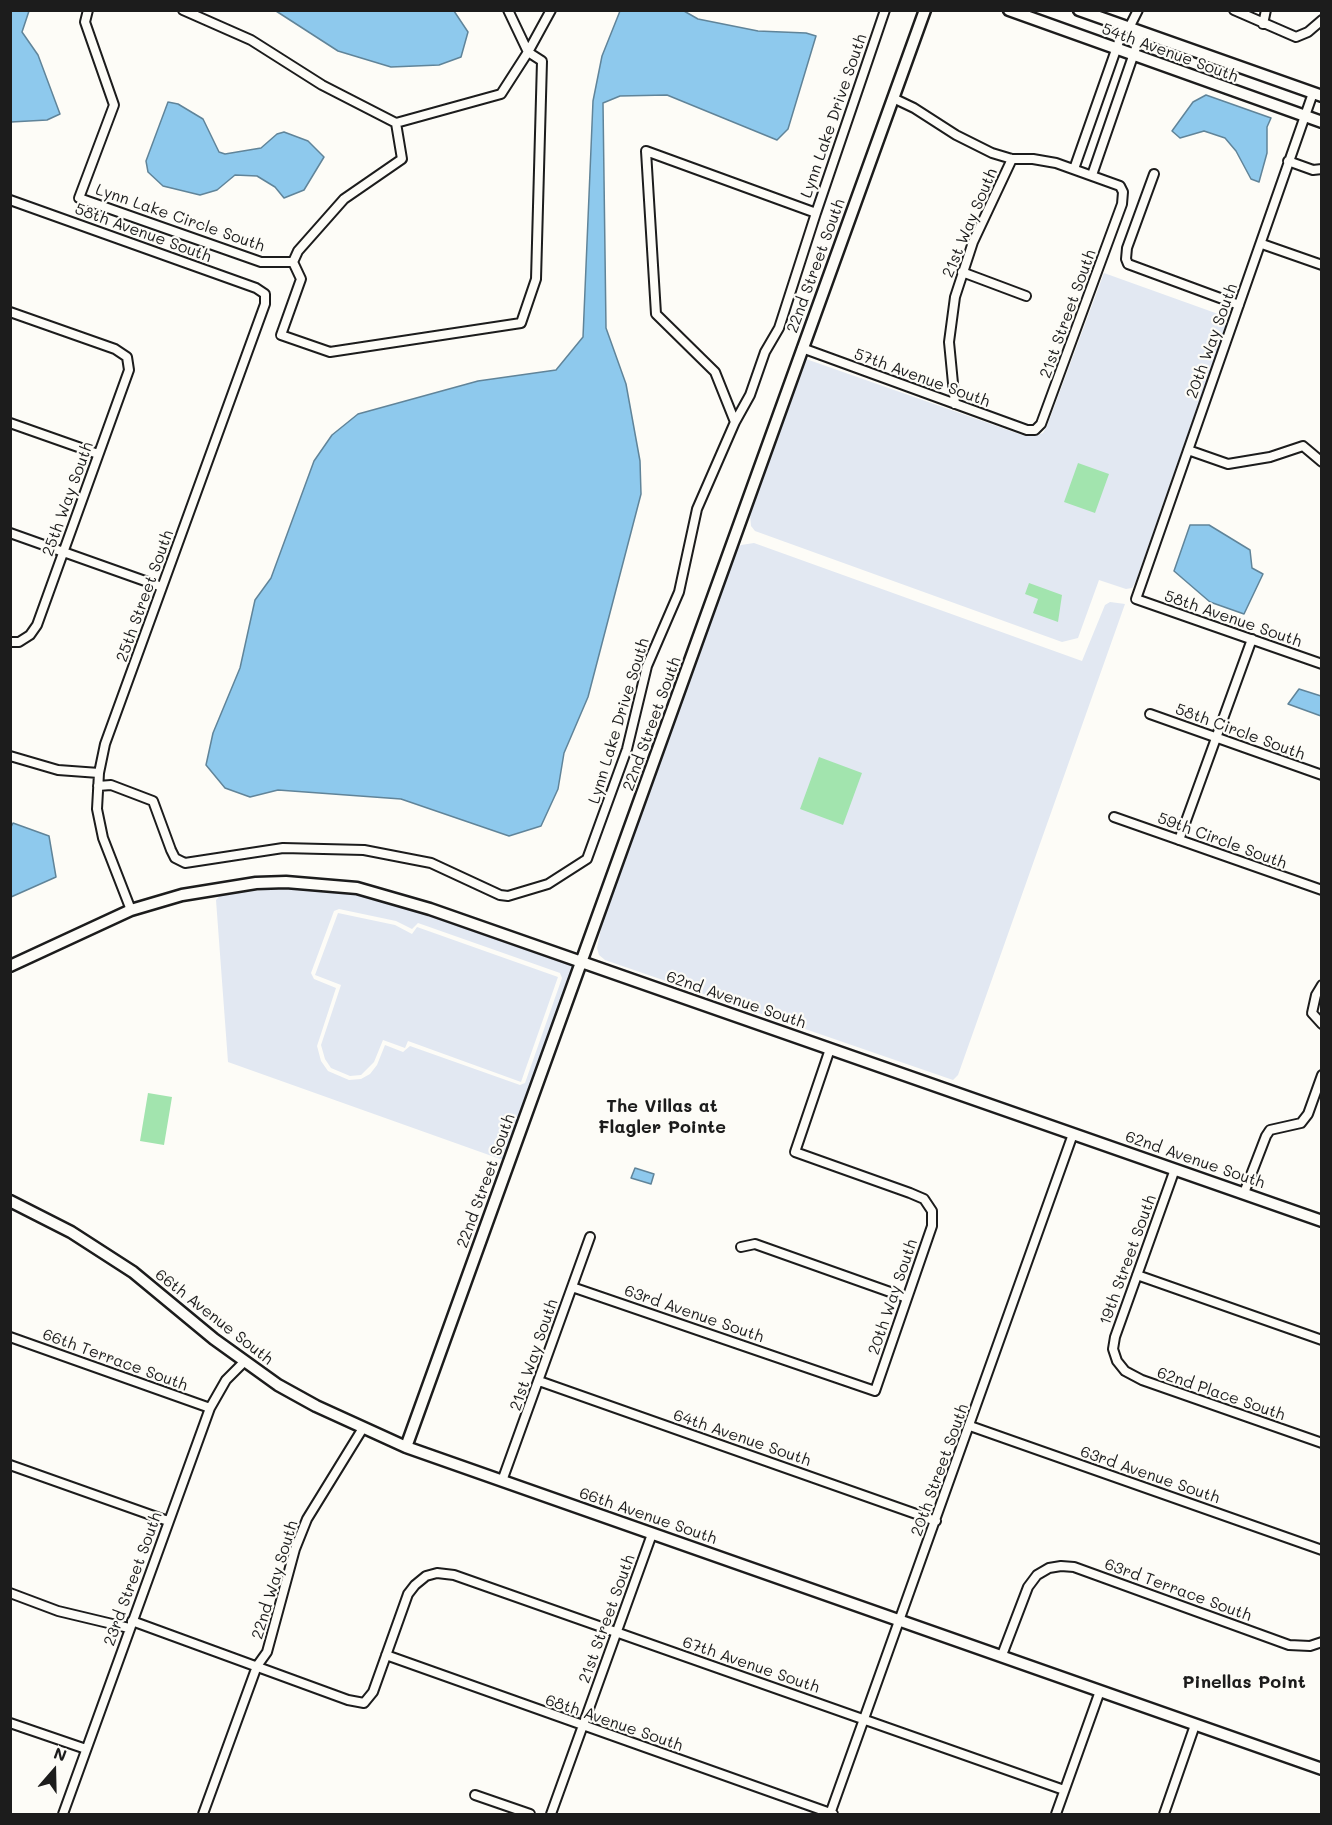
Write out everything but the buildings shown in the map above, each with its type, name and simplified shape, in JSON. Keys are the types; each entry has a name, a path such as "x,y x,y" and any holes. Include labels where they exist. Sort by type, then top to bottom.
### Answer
{"street":[{"name":"Lynn Lake Circle South","path":"88,10 85,22 114,105 79,198 261,262 292,262"},
{"path":"183,10 251,40 322,86 396,123 501,94 551,10"},
{"path":"396,123 402,159 344,199 298,251 292,262 301,279 281,335 330,352 521,323 536,279 542,61 528,52 508,10"},
{"name":"Lynn Lake Drive South","path":"98,786 111,785 153,801 175,858 185,863 244,852 324,848 364,850 430,863 500,895 520,895 548,884 587,859 627,749 647,666 679,592 697,509 735,422 715,372 656,314 646,151 816,213 885,10"},
{"name":"22nd Street South","path":"405,1447 925,10"},
{"name":"54th Avenue South","path":"1009,10 1322,122"},
{"name":"54th Avenue South","path":"1079,10 1317,94"},
{"path":"1074,169 1116,50 1138,10"},
{"path":"1233,10 1296,37 1308,32 1322,20"},
{"path":"1263,24 1266,10"},
{"path":"893,98 974,145 1012,159 1033,159 1092,175 1142,33"},
{"name":"20th Way South","path":"1136,598 1262,244 1303,116 1317,94"},
{"name":"21st Way South","path":"955,404 949,342 955,297 962,272 984,217 1012,159"},
{"path":"1288,161 1313,170 1322,169"},
{"path":"1154,174 1127,248 1128,264 1239,305"},
{"name":"21st Street South","path":"1035,430 1041,424 1122,204 1124,192 1120,186 1092,175"},
{"name":"58th Avenue South","path":"10,200 256,288 265,294"},
{"path":"735,422 750,395 765,352 779,328 816,213"},
{"path":"1262,244 1322,265"},
{"path":"962,272 1026,296"},
{"name":"25th Street South","path":"131,910 103,838 97,809 99,773 105,744 265,304 265,294"},
{"name":"25th Way South","path":"10,312 115,349 128,357 129,369 38,625 30,635 15,642"},
{"name":"57th Avenue South","path":"802,348 1027,430 1035,430"},
{"path":"10,423 98,454"},
{"path":"1188,450 1228,464 1270,457 1303,446 1322,462"},
{"path":"10,533 162,587"},
{"name":"58th Avenue South","path":"1136,598 1322,664"},
{"path":"1179,840 1252,639"},
{"name":"58th Circle South","path":"1150,714 1322,775"},
{"path":"10,756 57,770 99,773"},
{"name":"59th Circle South","path":"1114,817 1322,890"},
{"name":"62nd Avenue South","path":"10,966 131,910 220,887 286,882 322,884 394,897 1322,1221"},
{"path":"1322,985 1316,994 1312,1013 1322,1024"},
{"name":"20th Way South","path":"830,1050 795,1152 924,1199 932,1211 932,1226 875,1391"},
{"path":"1244,1193 1270,1130 1301,1124 1308,1114 1322,1075"},
{"name":"20th Street South","path":"832,1814 1073,1134"},
{"name":"19th Street South","path":"1117,1361 1113,1349 1115,1337 1174,1169"},
{"name":"66th Avenue South","path":"10,1202 71,1232 133,1272 244,1362 278,1385 405,1447 1322,1769"},
{"name":"21st Way South","path":"502,1481 590,1237"},
{"path":"741,1247 755,1244 907,1298"},
{"path":"1137,1275 1322,1340"},
{"name":"63rd Avenue South","path":"572,1287 875,1391"},
{"name":"66th Terrace South","path":"10,1337 210,1408"},
{"name":"62nd Place South","path":"1117,1361 1125,1371 1142,1380 1322,1443"},
{"name":"23rd Street South","path":"63,1815 210,1408 226,1380 244,1362"},
{"name":"64th Avenue South","path":"539,1381 936,1521"},
{"name":"63rd Avenue South","path":"970,1426 1322,1550"},
{"name":"22nd Way South","path":"203,1815 256,1666 267,1652 295,1549 307,1519 363,1428"},
{"path":"10,1465 168,1521"},
{"name":"21st Street South","path":"551,1815 652,1534"},
{"name":"63rd Terrace South","path":"1002,1655 1028,1587 1037,1575 1049,1568 1074,1567 1289,1645 1310,1646 1322,1642"},
{"name":"67th Avenue South","path":"386,1656 408,1594 415,1585 426,1576 438,1573 454,1575 1064,1790"},
{"path":"10,1593 58,1611 131,1624 364,1703 373,1692 386,1656"},
{"name":"68th Avenue South","path":"386,1656 832,1814"},
{"path":"1056,1815 1100,1691"},
{"path":"10,1723 86,1749"},
{"path":"1164,1815 1196,1725"},
{"path":"475,1795 530,1815"}],"shaded area":[{"path":"1104,273 1221,315 1226,318 1226,325 1136,581 1132,588 1126,589 1099,580 1078,638 1062,642 755,531 751,526 750,515 806,359 1025,436 1035,436 1043,433 1047,426"},
{"path":"754,543 1082,661 1105,605 1110,602 1125,604 958,1075 953,1080 605,960 599,955 597,948 602,924 736,550 741,545"},
{"path":"304,888 378,898 462,925 575,967 503,1160 228,1062 216,900 223,892","holes":["339,909 396,921 412,929 418,923 560,973 562,978 525,1083 520,1085 410,1046 403,1052 385,1045 377,1065 370,1074 361,1079 349,1080 328,1071 321,1061 317,1046 336,988 314,979 311,973 334,911"]},
{"path":"338,913 395,925 412,934 417,927 558,977 521,1082 408,1041 405,1048 383,1040 374,1062 361,1075 350,1076 331,1068 325,1059 321,1045 341,985 315,975"}],"green space":[{"path":"1078,463 1109,474 1095,513 1064,502"},
{"path":"1029,583 1062,595 1058,622 1033,613 1038,599 1025,594"},
{"path":"819,757 862,773 843,825 800,809"},
{"path":"148,1093 172,1097 164,1145 140,1141"}],"water":[{"path":"11,10 29,11 22,32 38,55 60,114 47,120 11,122"},
{"path":"276,11 454,11 468,32 461,57 439,65 391,67 338,51"},
{"path":"620,11 684,11 698,19 758,31 806,33 816,36 788,129 777,140 667,95 620,96 603,103 606,328 626,384 640,461 641,494 588,697 564,753 558,789 541,826 509,836 401,799 278,790 250,797 225,788 206,765 213,733 240,668 255,600 271,578 314,461 332,435 358,414 478,381 556,370 583,337 593,101 602,56"},
{"path":"1206,95 1271,118 1267,127 1267,153 1259,182 1251,179 1236,151 1225,138 1204,131 1180,138 1172,131 1193,102"},
{"path":"168,102 178,104 203,119 219,152 225,154 261,148 277,134 284,132 308,141 324,157 304,190 284,198 275,187 257,176 235,175 217,190 200,195 163,186 148,172 146,161"},
{"path":"1190,525 1209,525 1250,550 1252,568 1263,574 1244,614 1210,602 1174,571"},
{"path":"1299,689 1321,696 1321,716 1288,704"},
{"path":"13,823 49,836 56,877 11,897 10,829"},
{"path":"635,1168 654,1174 651,1184 631,1178"}],"district":[{"name":"The Villas at Flagler Pointe","path":"662,1116"},
{"name":"Pinellas Point","path":"1244,1682"}]}
